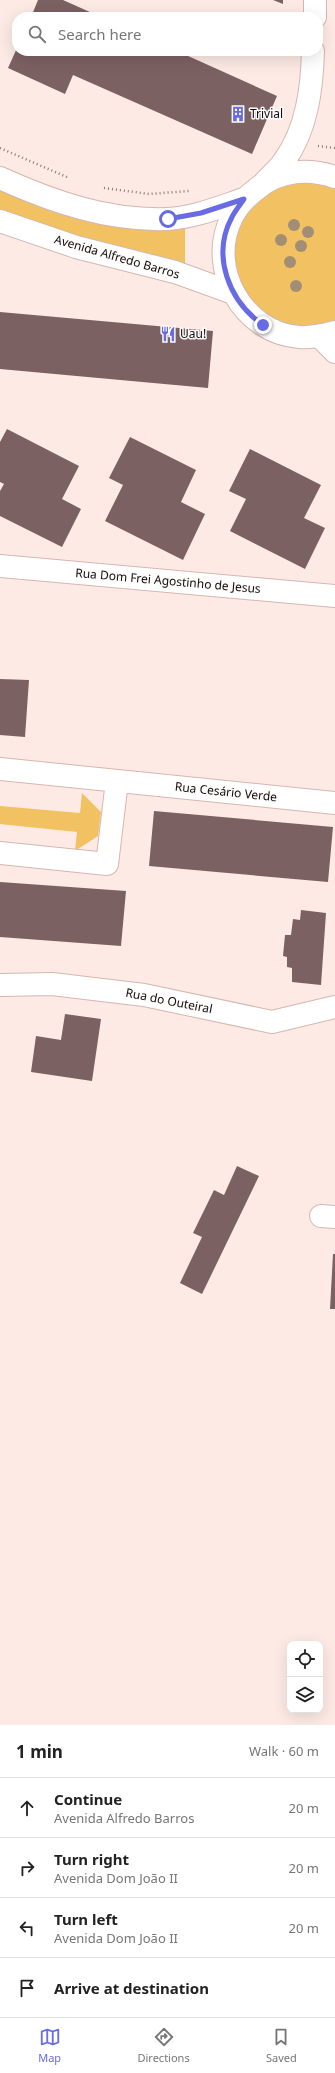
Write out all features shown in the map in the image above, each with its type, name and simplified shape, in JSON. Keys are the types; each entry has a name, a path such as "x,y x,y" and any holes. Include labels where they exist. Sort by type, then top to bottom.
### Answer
{"street":[{"path":"315,0 315,12"},
{"path":"313,56 312,87 303,122 294,146 284,162 265,182 244,199 232,218 224,248 224,266 233,293 244,309 263,325 287,335 299,337 327,334 335,352"},
{"path":"265,182 281,175 304,171 322,173 335,177"},
{"path":"0,178 75,208 131,217 168,219 201,213 244,199"},
{"name":"Avenida Alfredo Barros","path":"0,221 76,247 174,272 233,293"},
{"name":"Rua Dom Frei Agostinho de Jesus","path":"0,566 335,596"},
{"name":"Rua Cesário Verde","path":"0,769 335,803"},
{"path":"0,853 107,864 117,781"},
{"name":"Rua do Outeiral","path":"0,985 52,984 144,995 272,1022 335,1007"}],"path":[{"path":"0,148 72,180"},
{"path":"102,188 149,194 193,190"}],"shaded area":[{"path":"298,181 335,187 335,323 305,328 296,328 273,320 255,307 242,290 235,270 234,249 239,229 250,209 270,190"},
{"path":"0,190 185,224 185,265 128,248 51,229 0,209"},
{"path":"82,793 101,812 98,836 75,851 77,832 0,824 0,806 80,813"}],"building":[{"path":"38,0 63,0 90,12 33,12"},
{"path":"273,0 283,0 283,4"},
{"path":"13,56 188,56 277,96 252,154 73,75 65,94 8,68"},
{"path":"0,312 213,331 208,388 0,369"},
{"path":"7,429 79,466 62,499 81,509 62,547 0,516 0,491 4,484 0,482 0,442"},
{"path":"130,437 196,470 181,502 205,514 183,560 105,521 123,485 109,478"},
{"path":"250,449 321,485 304,518 325,528 305,569 230,531 246,499 229,491"},
{"path":"0,679 29,680 25,737 0,735"},
{"path":"154,811 333,827 328,882 149,866"},
{"path":"0,882 126,891 121,946 0,937"},
{"path":"301,910 326,913 321,985 292,982 292,968 287,967 287,957 283,956 285,935 291,935 293,919 300,920"},
{"path":"65,1014 101,1019 92,1081 31,1072 36,1036 61,1040"},
{"path":"237,1166 259,1176 202,1294 180,1283 202,1237 193,1233 214,1190 224,1195"},
{"path":"333,1254 335,1254 335,1309 330,1309"}],"place":[{"name":"Trivial","path":"238,114"},
{"name":"Uau!","path":"168,334"}],"route":[{"path":"168,219 201,213 244,199 232,218 226,233 224,266 233,293 252,317 263,325"}]}
